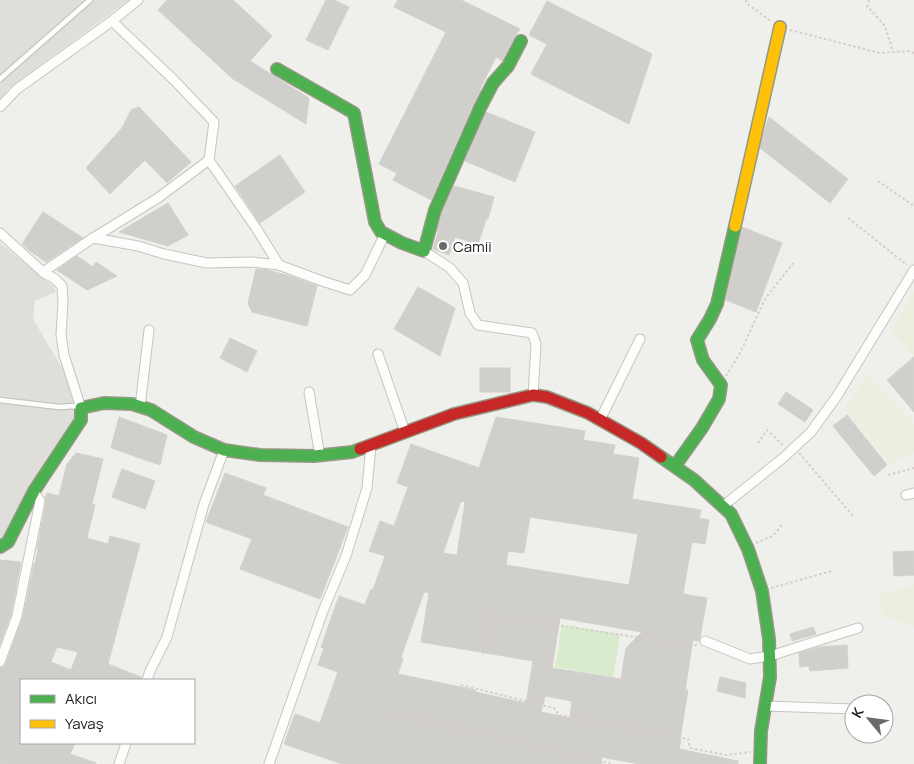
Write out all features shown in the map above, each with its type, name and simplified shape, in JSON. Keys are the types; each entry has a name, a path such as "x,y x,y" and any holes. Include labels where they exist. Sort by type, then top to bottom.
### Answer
{"street":[{"path":"0,107 17,89 138,0"},
{"path":"112,20 214,122 209,160 279,265"},
{"path":"675,466 719,400 721,386 703,360 697,340 717,304 780,27"},
{"path":"424,251 435,210 480,108 493,83 508,66 521,41"},
{"path":"277,70 354,113 375,222 381,232 402,243 424,251 450,268 463,283 470,313 478,325 532,333 536,344 533,395"},
{"path":"44,272 93,238 158,198 209,160"},
{"path":"0,233 62,286 61,335 64,355 80,408 81,420 34,491 8,542 0,547"},
{"path":"93,238 138,246 164,254 207,263 252,262 279,265 350,290 365,276 385,234"},
{"path":"723,506 811,432 837,396 914,270"},
{"path":"140,407 149,330"},
{"path":"600,420 640,339"},
{"path":"378,354 405,432"},
{"path":"309,392 320,456"},
{"path":"80,408 104,403 132,404 151,410 194,437 224,450 260,455 320,456 352,452 454,414 533,395 546,397 588,413 641,443 675,466 694,480 731,514 747,547 762,591 769,639 770,677 761,731 760,764"},
{"path":"269,764 323,611 346,556 367,488 371,445"},
{"path":"147,679 167,637 204,504 224,450"},
{"path":"0,662 17,616 40,501 34,491"},
{"path":"705,641 750,659 770,656 858,628"},
{"path":"765,706 844,709"},
{"path":"118,764 126,744"}],"lane":[{"path":"0,79 90,0"},
{"path":"0,400 80,408"}],"path":[{"path":"746,0 746,3 780,27 880,54 914,53"},
{"path":"869,0 867,6 885,26 894,53"},
{"path":"878,181 914,206"},
{"path":"848,218 914,270"},
{"path":"721,386 740,353 766,299 794,262"},
{"path":"758,443 767,430 792,449 854,517"},
{"path":"888,475 914,468"},
{"path":"747,547 773,536 783,523"},
{"path":"762,591 832,571"},
{"path":"483,654 492,615 693,646 705,641"},
{"path":"461,685 554,708 559,715 688,739 690,748 726,755 761,751"},
{"path":"394,713 613,764"}],"shaded area":[{"path":"0,0 129,0 8,89 0,99"},
{"path":"0,243 53,286 56,292 35,301 33,319 66,375 77,415 24,494 4,537 0,538"},
{"path":"914,292 914,356 891,331"},
{"path":"868,375 914,424 914,452 891,464 844,409"},
{"path":"914,585 914,626 883,616 879,594"}],"green space":[{"path":"562,625 620,634 613,677 555,667"}],"building":[{"path":"167,0 233,0 272,36 250,61 309,98 306,124 233,79 158,10"},
{"path":"326,0 334,0 349,7 328,50 306,40"},
{"path":"398,0 461,0 520,29 502,61 496,57 431,200 393,180 397,173 379,164 446,32 394,7"},
{"path":"547,1 652,54 629,124 531,74 547,44 529,35"},
{"path":"139,107 191,162 167,183 145,160 110,194 86,168 122,128 131,110"},
{"path":"486,112 535,132 515,182 465,161"},
{"path":"769,117 848,179 830,203 760,148"},
{"path":"280,155 305,192 260,223 235,186"},
{"path":"454,186 494,197 478,244 455,237 449,255 433,249 442,212"},
{"path":"168,203 188,235 168,246 119,232"},
{"path":"43,212 83,238 46,262 22,244"},
{"path":"742,227 782,243 756,312 726,300"},
{"path":"77,256 93,267 96,262 117,276 87,290 57,270"},
{"path":"256,269 290,276 317,286 307,326 252,312 248,303"},
{"path":"418,287 455,308 440,356 394,329"},
{"path":"230,338 257,351 247,372 220,358"},
{"path":"914,357 914,412 887,380"},
{"path":"480,368 510,368 510,392 480,392"},
{"path":"786,392 813,410 805,422 778,404"},
{"path":"847,415 887,465 874,476 833,426"},
{"path":"119,417 167,435 160,465 111,448"},
{"path":"496,417 585,431 583,440 615,445 613,454 639,458 632,499 701,510 699,518 709,520 705,544 692,542 683,594 707,598 699,641 693,640 685,690 688,690 679,749 738,761 738,764 639,764 601,757 602,764 342,764 284,744 295,714 320,723 338,672 318,665 324,648 321,647 339,596 365,605 371,589 373,590 385,556 369,551 380,521 394,526 408,487 397,483 411,444 479,468","holes":["461,501 465,502 457,555 443,553","530,517 638,534 629,585 506,565 508,551 524,553","424,592 429,593 421,642 533,661 526,703 398,674 403,658 401,657","560,618 642,632 626,648 621,679 552,668","545,696 572,701 570,718 541,712"]},
{"path":"76,453 103,459 92,504 95,505 87,538 108,544 110,536 140,544 108,664 141,677 141,679 20,679 20,744 75,744 70,754 96,764 0,764 0,668 6,664 23,617 38,550 46,502 45,498 47,493 59,496 67,464","holes":["57,647 78,652 71,670 51,662"]},
{"path":"122,469 155,481 145,509 112,497"},
{"path":"225,473 266,488 263,495 348,527 320,599 240,569 252,539 206,522"},
{"path":"914,551 914,575 894,576 893,552"},
{"path":"0,560 21,562 11,614 0,644"},
{"path":"813,627 816,634 792,641 790,634"},
{"path":"847,645 848,668 810,671 809,666 800,667 799,653 819,647"},
{"path":"720,677 746,683 745,698 717,691"}],"traffic: fast":[{"path":"277,69 354,113 375,222 381,232 402,243 424,251 435,210 480,108 493,83 508,66 521,41"},
{"path":"675,466 702,428 719,399 721,385 703,360 697,340 717,304 735,226"},
{"path":"0,547 8,542 34,491 81,420 81,408 104,403 132,404 151,410 194,437 224,450 260,455 314,456 352,452 360,449"},
{"path":"661,457 694,480 731,514 748,549 762,591 769,639 770,677 761,731 760,764"}],"traffic: slow":[{"path":"735,226 780,27"}],"traffic: jam":[{"path":"360,449 454,414 533,395 547,397 588,413 641,443 661,457"}],"place":[{"name":"Camii","path":"443,246"}]}
